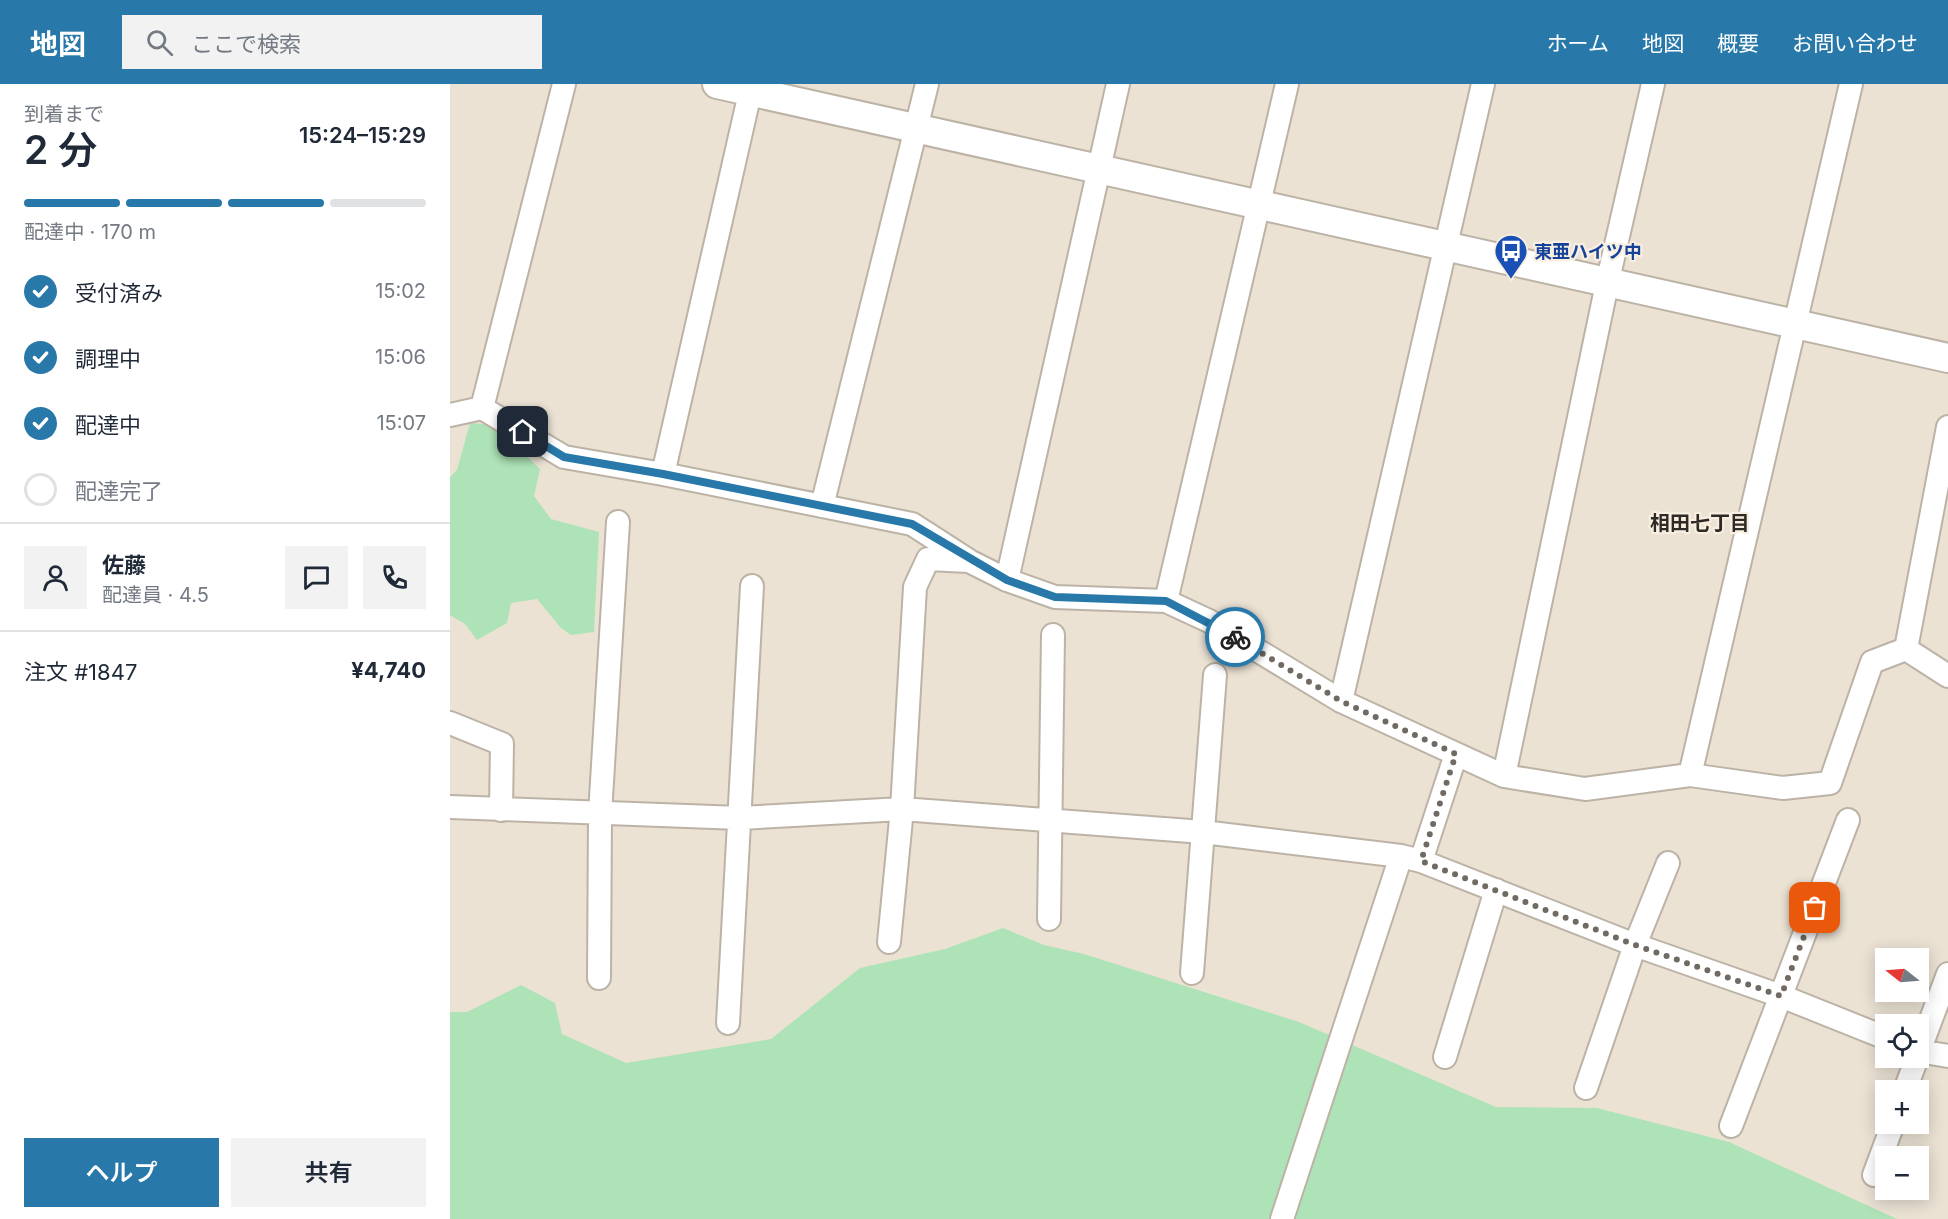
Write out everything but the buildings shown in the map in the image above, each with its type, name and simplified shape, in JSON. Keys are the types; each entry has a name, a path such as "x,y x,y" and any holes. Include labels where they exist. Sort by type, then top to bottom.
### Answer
{"street":[{"path":"482,408 564,84"},
{"path":"717,84 751,88 1258,206 1948,358"},
{"path":"822,506 927,84"},
{"path":"1007,580 1118,84"},
{"path":"1166,601 1287,84"},
{"path":"1341,701 1483,84"},
{"path":"1504,776 1607,284 1653,84"},
{"path":"1689,775 1851,84"},
{"path":"663,474 751,88"},
{"path":"450,415 482,408 564,457 663,474 912,524 971,562 1007,580 1055,597 1166,601 1209,621 1341,701 1504,776 1586,789 1689,775 1783,788 1830,783 1872,663 1906,649"},
{"path":"1906,649 1948,427"},
{"path":"599,978 600,814 618,522"},
{"path":"890,942 902,809 915,587 928,559 971,562"},
{"path":"728,1023 752,586"},
{"path":"1049,919 1053,635"},
{"path":"1906,649 1948,676"},
{"path":"1192,973 1215,675"},
{"path":"450,723 502,744 501,810"},
{"path":"1282,1219 1411,858 1456,754"},
{"path":"450,807 740,818 902,809 1203,832 1411,858 1635,945 1781,996 1875,1034"},
{"path":"1731,1126 1848,820"},
{"path":"1586,1088 1635,945 1668,863"},
{"path":"1445,1057 1496,890"},
{"path":"1929,1024 1948,974"},
{"path":"1929,1054 1948,1056"},
{"path":"1874,1175 1889,1134"}],"green space":[{"path":"470,423 494,425 540,469 534,496 551,519 599,532 594,632 571,635 561,628 537,599 511,603 507,623 477,640 465,624 450,615 450,477 457,470"},
{"path":"1003,928 1044,945 1084,954 1299,1022 1496,1107 1597,1108 1729,1142 1897,1219 450,1219 450,1012 467,1012 521,985 555,1003 562,1034 626,1063 771,1039 860,968 945,949"}],"way so far":[{"path":"1235,637 1341,701 1456,754 1421,861 1635,945 1781,996 1815,908"}],"place":[{"name":"東亜ハイツ中","path":"1511,280"}],"district":[{"name":"相田七丁目","path":"1700,523"}],"route":[{"path":"523,432 564,457 663,474 912,524 971,562 1007,580 1055,597 1166,601 1209,621 1235,637"}]}
